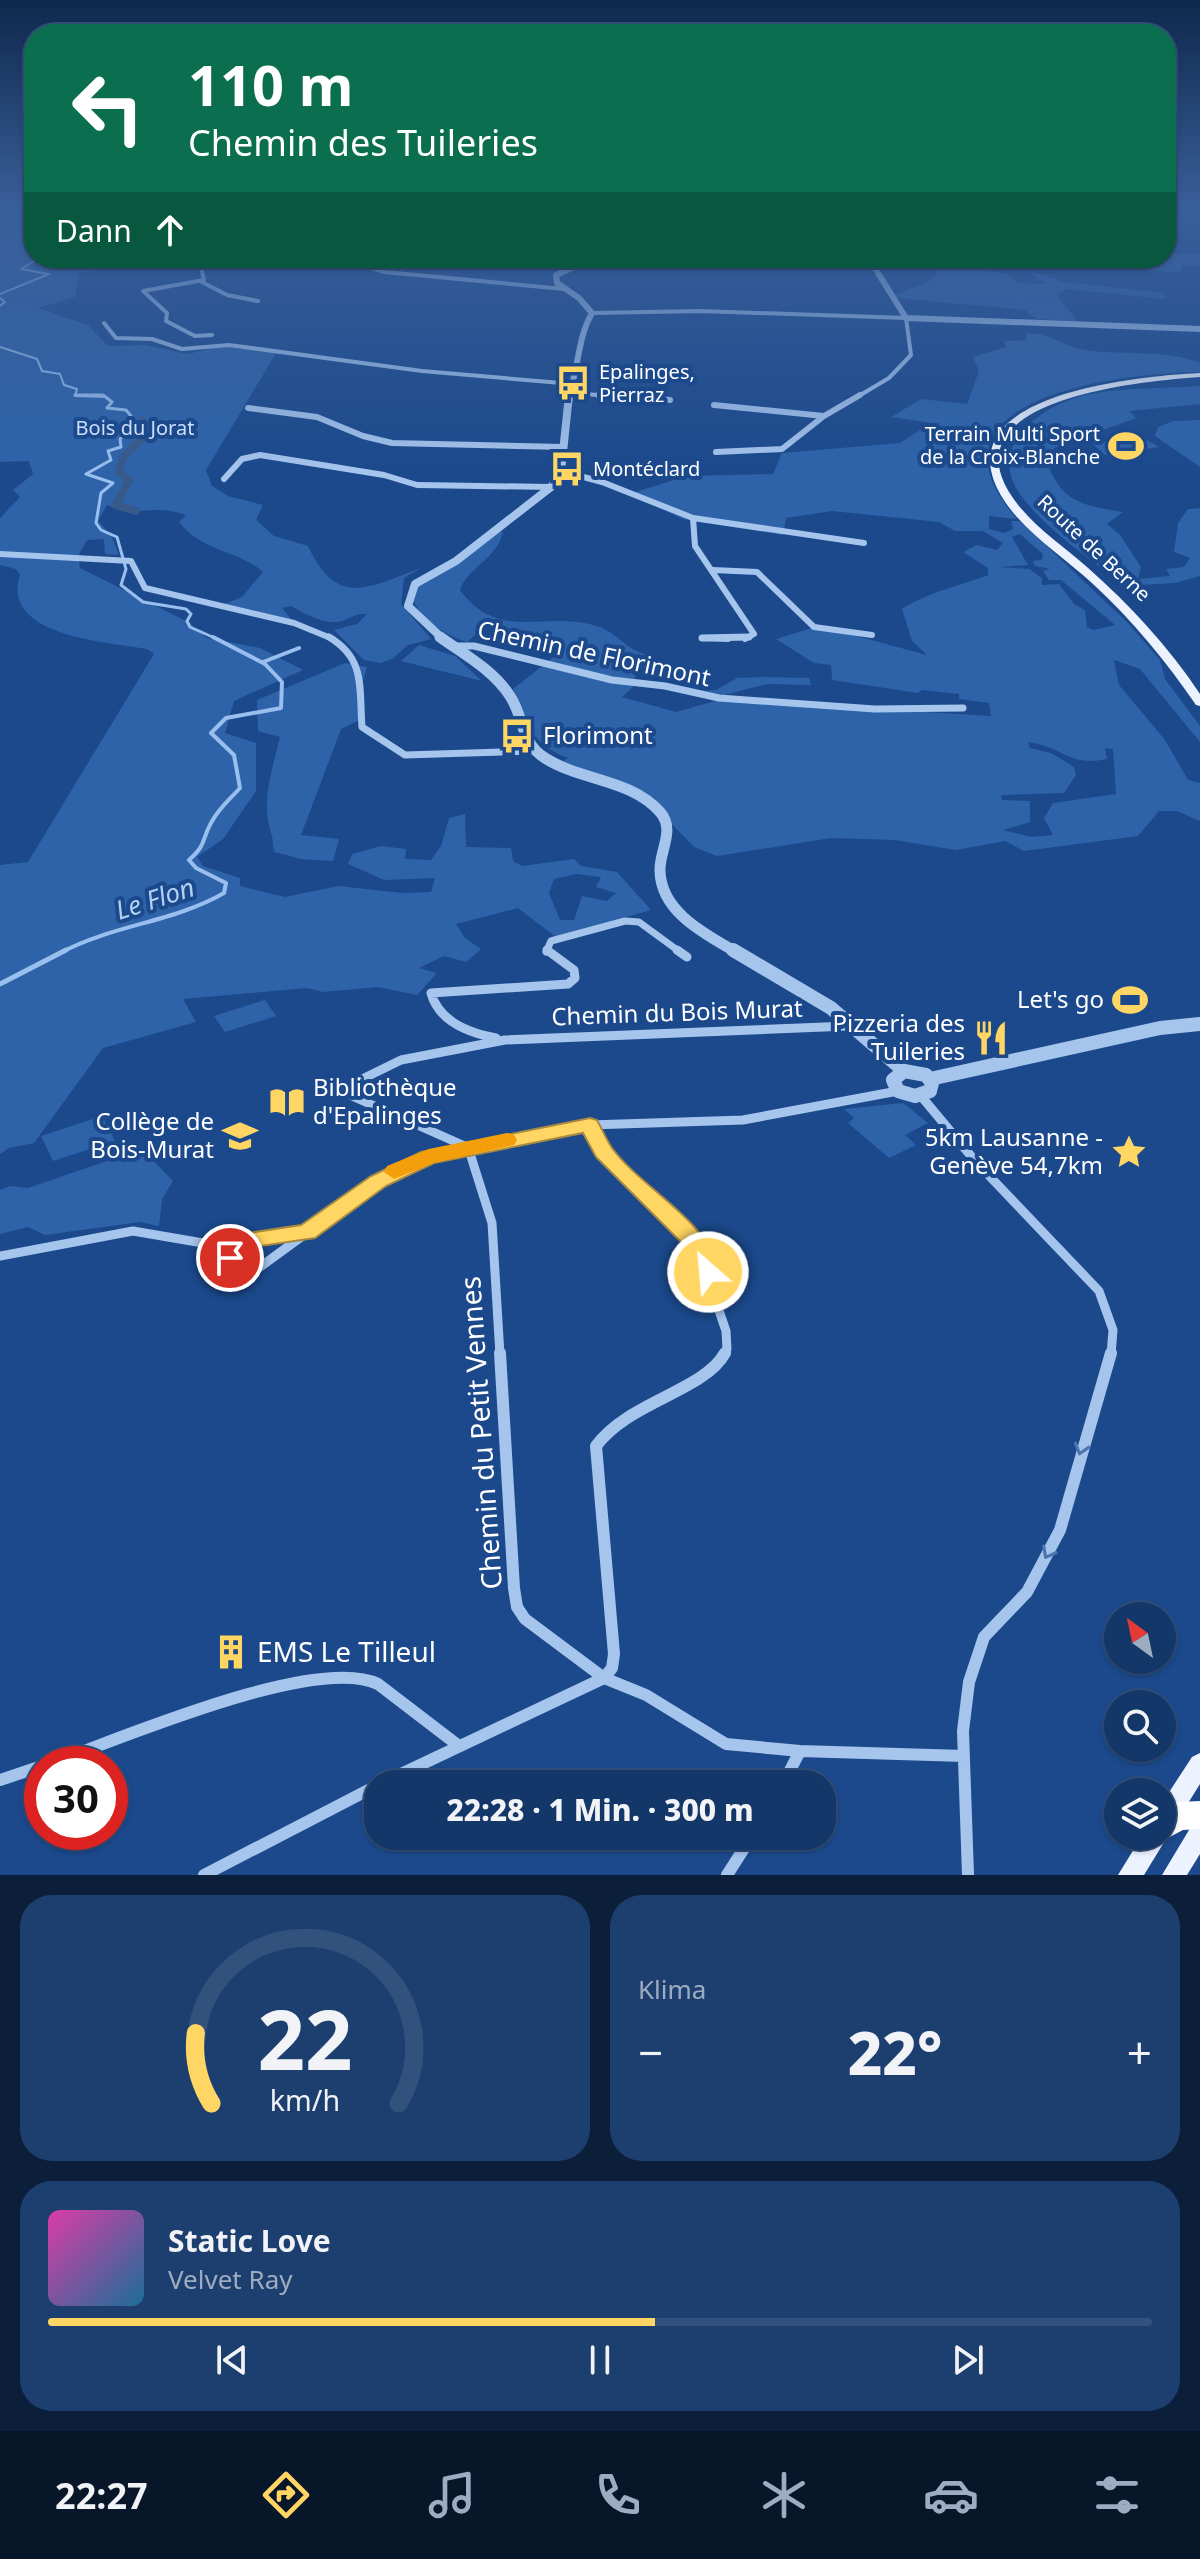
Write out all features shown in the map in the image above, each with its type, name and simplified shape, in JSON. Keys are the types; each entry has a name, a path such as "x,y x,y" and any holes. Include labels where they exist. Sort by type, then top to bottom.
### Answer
{"highway":[{"path":"1176,1818 1200,1815"}],"main road":[{"name":"Route de Berne","path":"1200,375 1121,382 1048,402 1008,429 998,442 994,462 999,483 1014,504 1135,619 1173,662 1200,703"},
{"path":"1176,1803 1200,1764"},
{"path":"1174,1875 1200,1833"},
{"path":"1130,1875 1146,1850"}],"street":[{"path":"148,296 167,313 168,322 195,336 212,335"},
{"path":"230,296 258,301"},
{"path":"572,296 592,313 688,310 1200,329"},
{"path":"716,452 782,449 824,416 889,378 907,361 912,345 906,318 892,296"},
{"path":"535,751 523,735 509,695 457,646 413,613 408,606 410,589 420,580 456,561 551,487 561,471 564,416 578,371 581,333 592,313"},
{"path":"104,323 116,338 152,339 182,349 229,345 670,400"},
{"path":"714,405 824,416"},
{"path":"248,408 317,417 363,436 392,443 563,447"},
{"path":"224,479 242,459 260,455 384,475 417,485 551,487"},
{"path":"561,471 602,482 693,518 864,543"},
{"path":"693,518 695,546 754,636 733,640 702,638"},
{"path":"0,554 118,558 131,561 145,588 309,625 336,638 353,652 357,662 362,727 400,754 422,756 535,751 655,807 668,826 660,869 665,892 674,908 699,930 804,990 904,1071"},
{"path":"713,570 757,572 814,627 872,635"},
{"name":"Chemin de Florimont","path":"457,646 474,646 612,680 665,686 719,698 875,709 963,708"},
{"name":"Chemin du Bois Murat","path":"505,1040 482,1036 439,1013 432,1003 431,993 568,984 575,978 574,970 546,952 551,941 625,921 639,922 687,957"},
{"path":"898,1091 893,1080 904,1071 916,1071 930,1079 1160,1028 1200,1024"},
{"name":"Chemin du Bois Murat","path":"468,1147 450,1142 352,1096 348,1086 379,1069 423,1056 505,1040 851,1026"},
{"path":"921,1096 930,1091 930,1079"},
{"path":"232,1248 230,1258 234,1265 247,1269 260,1267 402,1167 468,1147 590,1125 743,1120 898,1091 921,1096 976,1162 1099,1291 1113,1330 1112,1351 1060,1530 1027,1592 984,1637 969,1682 964,1756 968,1875"},
{"path":"410,1770 604,1678 612,1668 614,1654 596,1446 602,1433 618,1418 714,1368 727,1353 727,1336 704,1257 696,1243 603,1152 590,1125"},
{"name":"Chemin du Petit Vennes","path":"468,1147 492,1223 517,1607 539,1631 604,1678 646,1695 726,1744 800,1751 964,1756"},
{"path":"0,1256 133,1231 232,1248 243,1241 307,1232"},
{"path":"102,1746 285,1684 336,1674 363,1677 459,1746"},
{"path":"790,1770 800,1751"},
{"path":"0,1780 24,1772"},
{"path":"204,1875 364,1793"},
{"path":"727,1875 743,1850"}],"green space":[{"name":"Bois du Jorat","path":"0,296 75,296 38,308 88,325 108,346 145,345 188,354 221,346 276,353 206,470 212,486 228,496 263,505 256,520 274,536 308,546 319,566 343,586 370,586 421,568 404,578 401,604 431,639 408,645 392,659 380,663 364,660 334,630 357,624 367,614 330,622 309,616 291,606 282,608 291,619 225,604 242,597 263,572 188,532 179,522 186,515 165,510 118,509 107,505 98,521 111,535 119,555 105,554 104,539 87,540 78,556 80,568 188,622 207,638 260,648 303,670 234,701 225,733 256,743 256,791 223,839 197,857 203,866 240,878 240,886 285,897 338,886 403,893 431,892 435,878 384,880 348,864 352,854 381,846 406,849 405,859 431,860 441,846 449,818 465,814 466,847 511,848 513,861 522,866 574,859 581,866 617,872 651,910 581,930 561,941 518,908 456,924 465,938 481,949 466,962 444,956 419,968 437,973 417,995 378,987 323,992 307,988 183,999 196,1022 103,1048 34,1143 9,1148 0,1154 0,865 28,862 154,654 147,649 62,633 26,612 18,596 20,575 16,569 0,565 0,518 20,497 13,490 33,474 29,461 0,462","holes":["576,874 601,877 596,887 616,893 607,901 582,896 574,920 560,920 549,893 554,879"]},
{"path":"895,296 1057,296 1077,321 1036,319 1025,310"},
{"path":"1131,296 1165,296 1165,299"},
{"path":"1026,333 1050,337 1086,350 1159,354 1200,363 1200,372 1123,378 1079,387 1039,400 1007,419 989,445 991,478 1017,519 989,516 989,529 1004,533 1013,529 1011,521 1020,521 1126,621 1160,660 1165,679 1200,726 1200,742 1140,669 1114,660 1119,685 1165,740 1188,780 1200,783 1200,821 1177,811 1159,811 1138,836 1024,851 1005,841 956,850 895,840 831,838 717,856 694,847 655,807 562,762 568,758 545,746 532,731 513,689 565,648 487,625 467,642 436,627 414,602 418,586 497,532 503,532 495,549 460,590 490,616 523,622 577,622 596,626 637,651 667,662 665,676 636,673 633,687 622,697 676,712 719,700 991,716 989,703 959,699 959,694 922,690 918,693 832,680 831,665 814,663 776,639 812,628 834,630 927,655 912,641 902,609 934,593 988,575 988,568 963,552 977,545 997,550 1003,543 983,531 955,531 939,522 832,511 786,518 783,535 683,519 630,494 686,476 773,474 782,453 900,443 931,423 891,417 921,399 967,404 979,371 973,357 1006,347 1004,341 1027,340","holes":["1020,534 1043,554 1042,560 1033,561 1035,566 1050,569 1043,571 1049,580 1061,580 1115,625 1093,630 1087,627 1085,610 1074,604 1059,584 1042,585 1042,578 1029,569 998,567 1028,565 1012,537","1028,742 1074,758 1094,761 1107,759 1105,748 1113,749 1116,794 1053,803 1044,818 1053,835 1031,837 1003,830 1030,822 1030,801 1002,800 1001,795 1064,793 1076,775 1074,767 1051,753 1030,748"]},
{"path":"1200,386 1200,404 1129,411 1136,418 1054,448 1047,462 1059,486 1075,500 1123,512 1107,524 1120,535 1141,567 1138,579 1170,576 1166,569 1184,567 1190,558 1174,552 1178,523 1188,509 1200,508 1200,576 1175,583 1123,586 1056,532 1022,497 1012,478 1009,461 1014,445 1023,430 1037,418 1072,399 1117,390"},
{"path":"1200,420 1200,467 1155,436 1158,427 1173,421"},
{"name":"Terrain Multi Sport de la Croix-Blanche","path":"1142,437 1159,447 1105,455 1093,444"},
{"path":"419,645 455,656 482,681 401,661"},
{"path":"345,663 367,667 358,699 360,720 341,729 301,835 339,839 333,861 301,859 275,852 267,798 280,737 258,731 257,700"},
{"path":"737,678 809,678 811,685 767,684 716,697 690,691 716,690"},
{"path":"265,1000 276,1016 225,1032 214,1016"},
{"path":"903,1103 928,1123 905,1135 916,1145 889,1158 848,1123 854,1118 844,1109"},
{"path":"102,1116 115,1141 53,1161 41,1136"},
{"path":"142,1149 173,1181 162,1199 159,1226 140,1222 45,1235 28,1227 0,1234 0,1190 10,1186 28,1188"}],"waterway":[{"name":"Le Flon","path":"0,298 5,302 0,306"},
{"name":"Le Flon","path":"0,347 37,359 42,371 60,374 64,385 77,389 75,395"},
{"name":"Le Flon","path":"75,395 103,395 112,402 107,408 126,410 131,416 130,429 120,439 121,447 108,451 111,460 86,474 113,483 101,493 96,523 101,530 117,537 126,569 121,585 143,602 186,609 191,614 187,621 190,627 216,639"},
{"name":"Le Flon","path":"75,395 105,397"},
{"path":"136,511 116,505 129,480 119,472 123,457 142,439 149,427 142,421"},
{"name":"Le Flon","path":"63,952 102,935 185,911 224,893 226,883 196,868 189,860 201,846 217,813 240,788 234,755 211,733 226,718 281,708 282,682 265,664 216,639"},
{"path":"263,662 299,648"},
{"name":"Le Flon","path":"0,984 63,952"}],"slow traffic":[{"path":"394,1172 429,1157 507,1140"}],"place":[{"name":"Epalinges, Pierraz","path":"573,383"},
{"name":"Terrain Multi Sport de la Croix-Blanche","path":"1126,446"},
{"name":"Montéclard","path":"567,469"},
{"name":"Florimont","path":"517,736"},
{"name":"Let's go","path":"1130,1000"},
{"name":"Pizzeria des Tuileries","path":"991,1038"},
{"name":"Bibliothèque d'Epalinges","path":"287,1102"},
{"name":"Collège de Bois-Murat","path":"240,1136"},
{"name":"5km Lausanne - Genève 54,7km","path":"1129,1152"},
{"name":"EMS Le Tilleul","path":"231,1652"}],"route":[{"path":"230,1258 232,1248 243,1241 307,1232 378,1181 402,1167 429,1157 590,1125 603,1152 696,1243 708,1272"}]}
